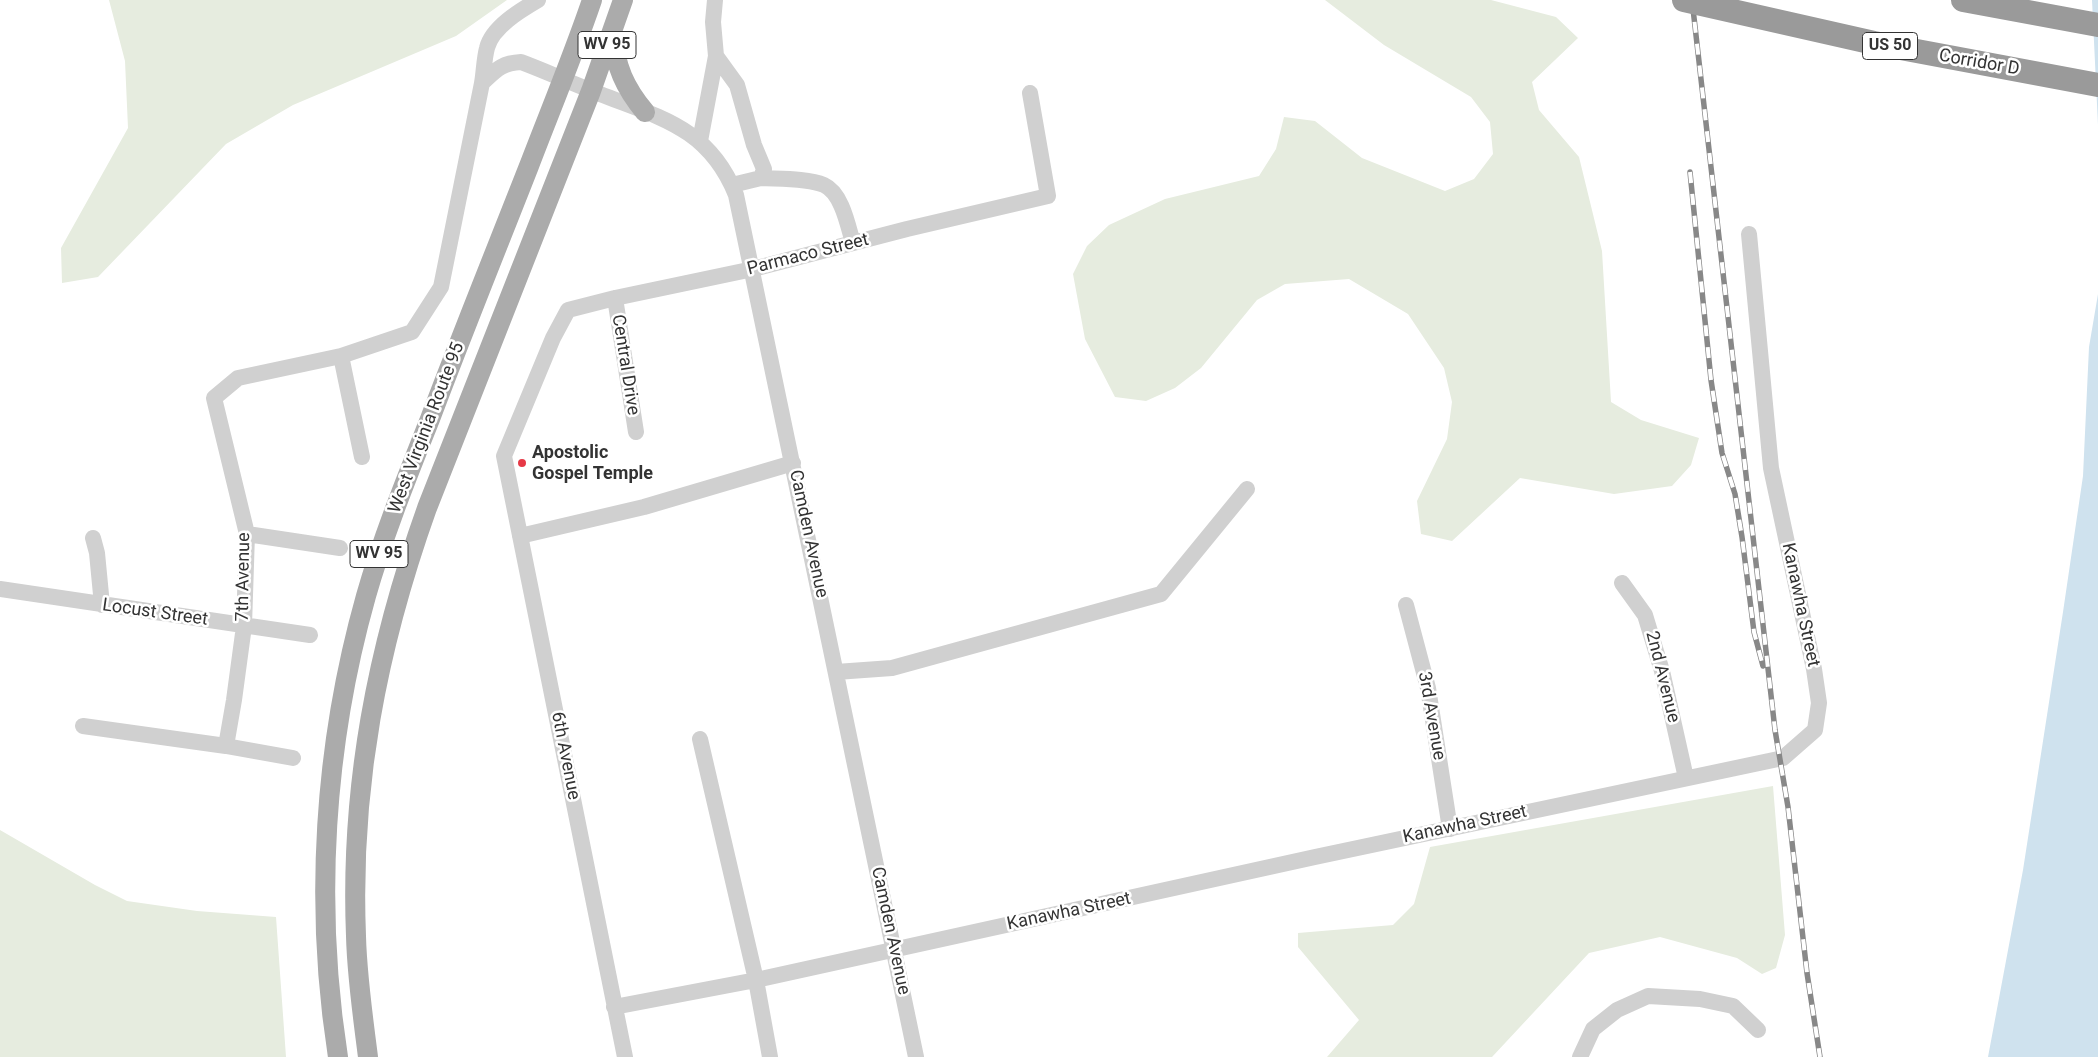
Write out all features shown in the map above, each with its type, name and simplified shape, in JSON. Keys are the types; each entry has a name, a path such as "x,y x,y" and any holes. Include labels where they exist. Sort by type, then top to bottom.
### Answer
{"highway":[{"name":"Corridor D","path":"1684,0 1874,44 2098,85"},
{"path":"1963,0 2098,25"}],"main road":[{"name":"WV 95","path":"563,79 592,0"},
{"name":"WV 95","path":"591,91 623,0"},
{"path":"612,32 617,65 625,84 645,112"},
{"name":"West Virginia Route 95","path":"338,1057 328,970 325,874 333,760 352,650 366,595 395,510 563,79"},
{"name":"West Virginia Route 95","path":"368,1057 357,966 355,876 362,776 376,683 396,600 422,523 591,91"}],"street":[{"path":"362,456 341,356 412,332 441,287 482,83 487,46 500,27 515,13 538,0"},
{"path":"700,141 716,56 715,0"},
{"path":"716,56 737,85 754,145 764,169 761,178"},
{"name":"Camden Avenue","path":"482,83 500,67 509,63 521,62 645,112 679,126 700,141 715,156 732,185 740,210 753,269 916,1057"},
{"name":"Parmaco Street","path":"504,456 554,338 568,310 615,298 753,269 1048,196 1030,93"},
{"path":"732,185 761,178 826,186 844,211 853,243"},
{"name":"Kanawha Street","path":"614,1007 756,980 1783,758 1815,730 1819,703 1814,669 1771,468 1749,234"},
{"name":"Central Drive","path":"615,298 636,432"},
{"name":"7th Avenue","path":"226,746 244,626 247,534 214,398 238,378 341,356"},
{"name":"6th Avenue","path":"504,456 532,586 625,1057"},
{"path":"520,536 644,507 793,463"},
{"path":"836,672 892,668 1161,594 1247,490"},
{"path":"247,534 340,548"},
{"path":"93,538 97,553 102,605"},
{"name":"2nd Avenue","path":"1622,584 1645,615 1662,671 1686,778"},
{"name":"Locust Street","path":"0,589 310,635"},
{"name":"3rd Avenue","path":"1406,605 1428,688 1450,829"},
{"path":"83,726 226,746 293,758"},
{"path":"700,739 756,980 770,1057"},
{"path":"1580,1057 1593,1029 1617,1010 1648,996 1700,999 1733,1006 1758,1030"}],"shaded area":[{"path":"109,0 507,0 456,36 293,105 226,144 98,277 62,283 61,248 128,128 125,61"},
{"path":"1325,0 1491,0 1556,17 1578,38 1532,82 1539,110 1579,157 1602,251 1611,402 1641,420 1699,438 1691,465 1672,486 1614,494 1520,478 1452,541 1421,534 1417,501 1447,439 1452,402 1444,368 1408,314 1349,279 1285,284 1257,300 1201,368 1175,388 1146,401 1115,397 1085,339 1073,274 1087,246 1109,225 1165,199 1259,176 1276,149 1284,117 1315,121 1362,158 1445,191 1474,179 1493,154 1490,122 1471,97 1384,45"},
{"path":"1773,786 1785,935 1776,968 1762,974 1737,958 1660,937 1589,953 1492,1057 1327,1057 1359,1020 1298,947 1298,933 1393,925 1414,904 1430,847"},
{"path":"0,830 95,885 127,901 197,911 276,917 286,1057 0,1057"}],"water":[{"path":"2092,0 2098,0 2098,125"},
{"path":"2098,294 2098,1057 1988,1057 2023,870 2083,476 2089,347"}],"railway":[{"path":"1692,0 1775,730 1788,807 1807,973 1820,1057"},
{"path":"1690,172 1711,380 1722,453 1735,494 1754,632 1763,666"}],"place":[{"name":"Apostolic Gospel Temple","path":"522,463"}]}
